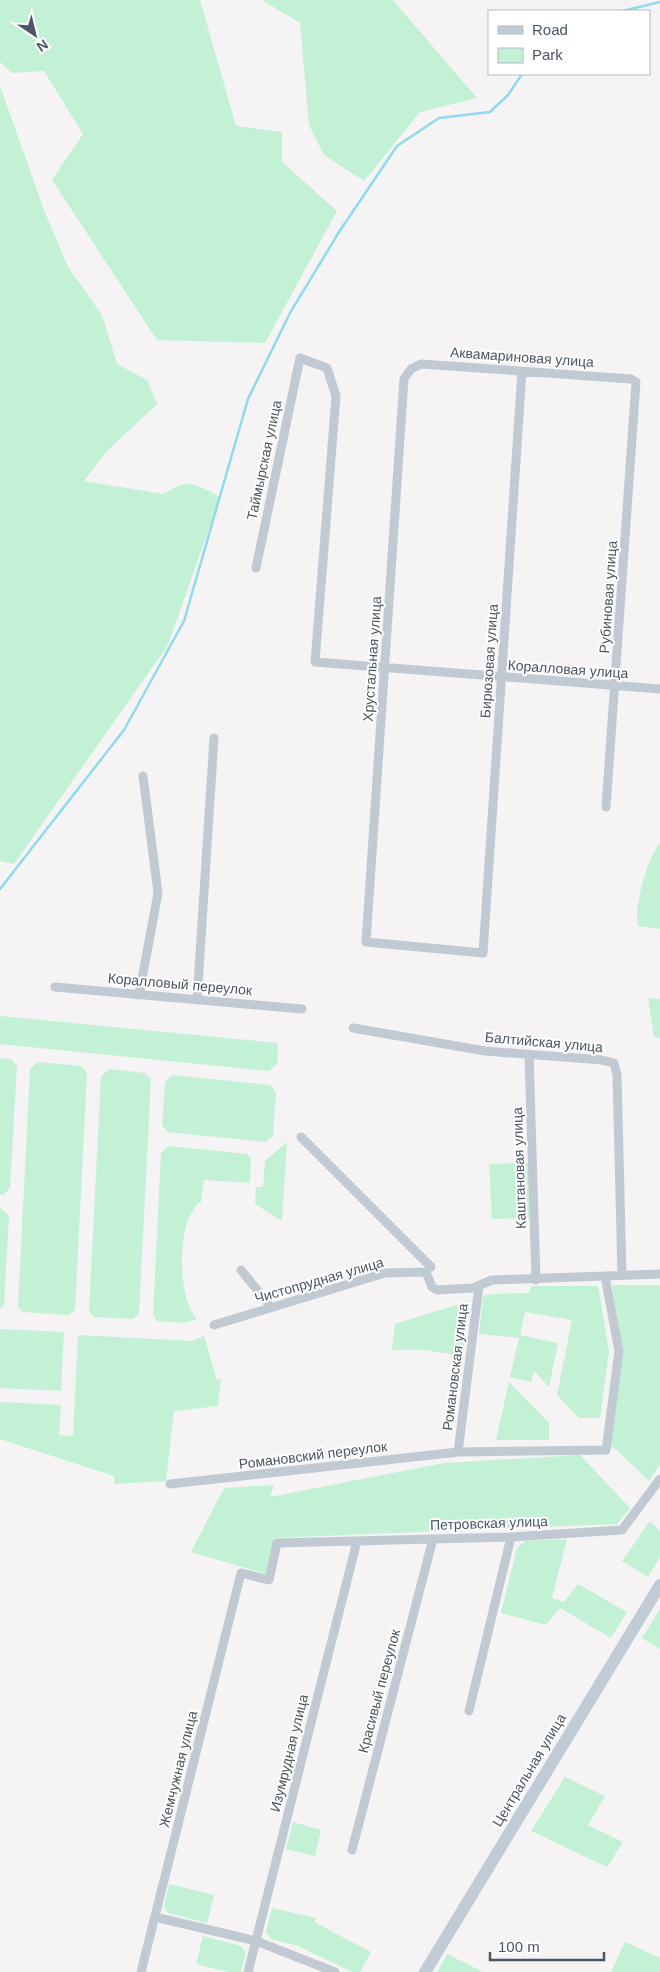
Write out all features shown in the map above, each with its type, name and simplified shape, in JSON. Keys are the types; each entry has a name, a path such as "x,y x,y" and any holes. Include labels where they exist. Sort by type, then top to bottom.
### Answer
{"main road":[{"name":"Центральная улица","path":"425,1972 660,1585"}],"street":[{"name":"Таймырская улица","path":"256,568 300,358"},
{"name":"Коралловая улица","path":"300,358 327,368 336,396 315,662 660,690"},
{"name":"Аквамариновая улица","path":"404,379 411,368 421,364 630,378 636,382 637,388"},
{"name":"Бирюзовая улица","path":"483,953 522,371"},
{"name":"Хрустальная улица","path":"404,379 366,942 483,953"},
{"name":"Рубиновая улица","path":"606,807 637,388"},
{"path":"197,1000 214,738"},
{"path":"140,995 158,893 143,776"},
{"name":"Коралловый переулок","path":"55,987 302,1009"},
{"name":"Балтийская улица","path":"352,1028 485,1051 602,1060 614,1064 617,1075 622,1275"},
{"name":"Каштановая улица","path":"529,1054 536,1280"},
{"path":"301,1136 431,1266"},
{"path":"241,1270 271,1308"},
{"name":"Чистопрудная улица","path":"214,1325 385,1273 426,1272 432,1287 437,1290 479,1286 492,1280 536,1280 660,1274"},
{"path":"458,1452 606,1450 618,1350 605,1276"},
{"name":"Романовская улица","path":"458,1452 479,1286"},
{"name":"Романовский переулок","path":"170,1484 458,1452"},
{"name":"Петровская улица","path":"241,1574 269,1580 277,1543 433,1539 622,1530 660,1479"},
{"path":"469,1711 512,1536"},
{"name":"Красивый переулок","path":"352,1850 433,1539"},
{"name":"Изумрудная улица","path":"248,1972 357,1541"},
{"name":"Жемчужная улица","path":"141,1972 241,1574"},
{"path":"154,1917 256,1941 335,1972"}],"green space":[{"path":"0,0 200,0 236,126 282,132 282,162 337,211 265,343 157,340 52,180 83,134 44,71 12,73 0,62"},
{"path":"262,0 393,0 477,98 420,112 364,181 324,155 309,125 300,23"},
{"path":"0,86 44,210 68,267 102,315 117,364 147,380 157,404 106,452 84,481 163,494 180,486 192,484 220,497 168,645 14,864 0,861"},
{"path":"660,843 660,929 638,926 637,918 646,870 655,849"},
{"path":"648,998 660,999 660,1038 654,1037"},
{"path":"0,1016 278,1043 277,1064 269,1071 0,1044"},
{"path":"0,1058 11,1059 17,1066 10,1188 3,1195 0,1194"},
{"path":"38,1062 81,1066 87,1073 75,1310 69,1315 23,1312 18,1307 30,1069"},
{"path":"109,1069 145,1073 151,1079 139,1314 133,1319 94,1317 89,1311 101,1076"},
{"path":"172,1075 270,1085 276,1092 273,1136 266,1142 168,1132 162,1125 165,1082"},
{"path":"287,1142 282,1221 255,1204 256,1187 263,1187 265,1161"},
{"path":"169,1146 247,1154 251,1158 250,1183 204,1180 201,1202 197,1204 187,1222 184,1236 182,1274 187,1300 197,1319 185,1323 157,1321 153,1316 161,1153"},
{"path":"529,1163 530,1218 492,1219 489,1164"},
{"path":"0,1208 9,1215 4,1305 0,1309"},
{"path":"612,1285 660,1285 660,1464 649,1481 618,1451 610,1446 623,1351"},
{"path":"531,1286 598,1286 609,1351 600,1418 579,1418 557,1395 572,1320 525,1312 520,1335 558,1343 549,1387 534,1371 531,1382 510,1377 519,1338 479,1334 483,1296 529,1293"},
{"path":"469,1301 463,1356 424,1350 392,1350 395,1324"},
{"path":"0,1329 64,1332 61,1391 0,1388"},
{"path":"78,1335 192,1341 204,1336 217,1380 221,1379 218,1406 174,1411 166,1481 114,1484 114,1476 0,1439 0,1402 61,1405 59,1435 73,1436"},
{"path":"509,1382 549,1423 549,1440 496,1440"},
{"path":"580,1455 630,1508 617,1524 274,1538 266,1574 191,1552 224,1488 274,1485 270,1497 444,1463"},
{"path":"650,1521 660,1531 660,1557 648,1577 622,1561"},
{"path":"567,1539 552,1598 564,1602 578,1584 627,1612 611,1638 560,1608 546,1625 501,1613 517,1548 525,1541"},
{"path":"660,1609 660,1649 642,1638"},
{"path":"565,1777 605,1796 588,1825 623,1842 607,1867 531,1831"},
{"path":"293,1822 321,1830 315,1856 286,1849"},
{"path":"169,1884 214,1895 207,1923 168,1913 164,1906"},
{"path":"272,1908 316,1918 314,1922 371,1952 360,1972 352,1972 298,1946 271,1939 266,1932"},
{"path":"203,1936 241,1946 246,1953 241,1972 229,1972 196,1964"},
{"path":"625,1942 660,1958 660,1972 611,1972"},
{"path":"447,1954 483,1972 437,1972"}],"waterway":[{"path":"626,10 660,2"},
{"path":"0,889 124,730 184,621 248,399 290,313 339,232 397,146 439,118 490,112 508,95 521,75"}]}
